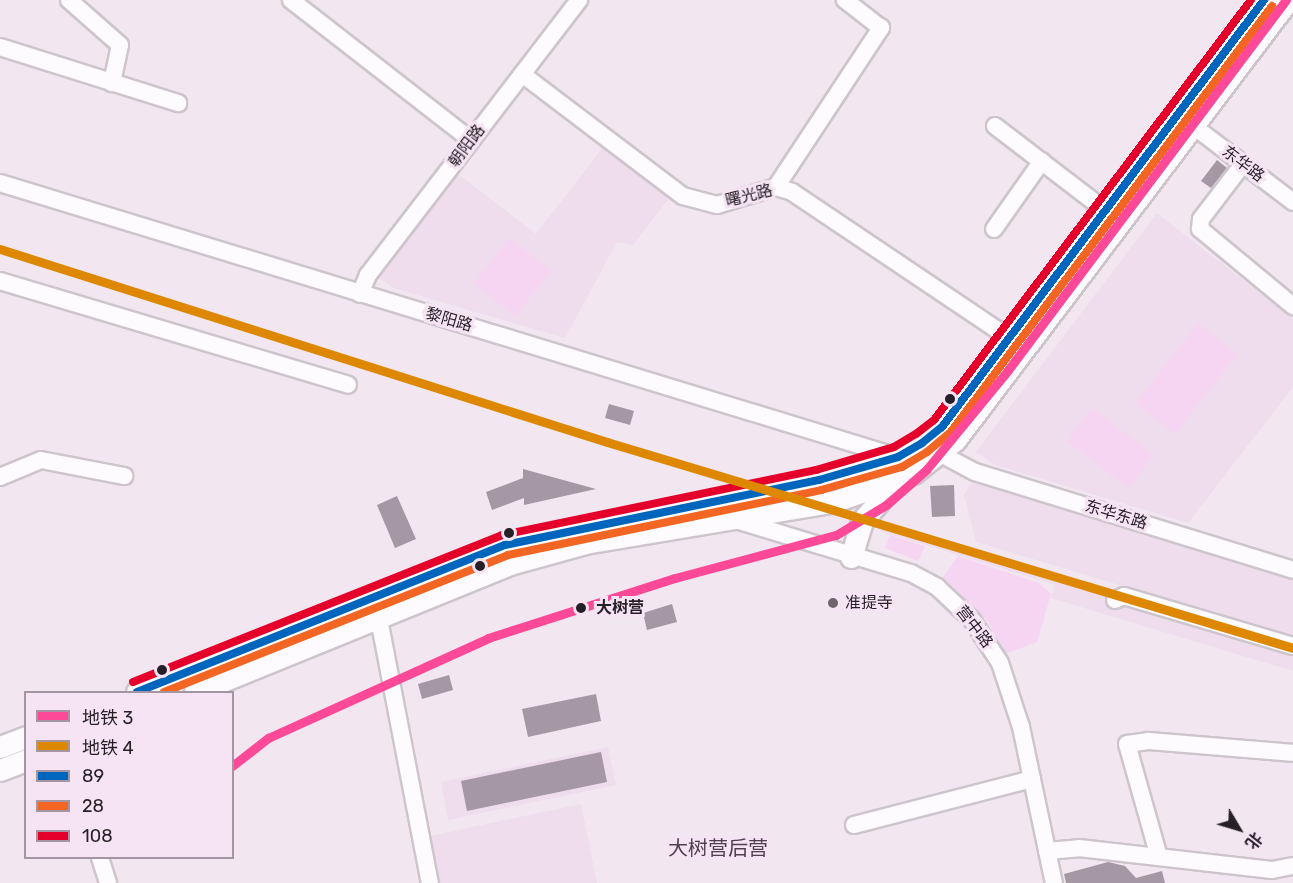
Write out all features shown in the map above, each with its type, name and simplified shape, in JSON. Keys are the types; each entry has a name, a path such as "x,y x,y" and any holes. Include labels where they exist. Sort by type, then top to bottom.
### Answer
{"main road":[{"path":"142,691 505,545 819,480 898,457 942,427 1264,0"},
{"path":"200,691 510,564 585,543 836,501 897,482 941,454 1288,0"},
{"path":"851,557 862,521 897,482"},
{"path":"0,747 24,738"},
{"path":"0,770 24,761"}],"street":[{"path":"69,0 120,45 112,83"},
{"path":"291,0 471,140"},
{"name":"朝阳路","path":"360,294 368,275 579,0"},
{"path":"776,188 881,28 847,1"},
{"path":"0,47 178,103"},
{"name":"曙光路","path":"522,74 683,196 717,205 776,188 792,192 1009,338"},
{"name":"东华路","path":"1192,125 1293,202"},
{"path":"995,126 1105,210"},
{"path":"994,229 1042,161"},
{"path":"1243,164 1201,219 1200,229 1293,306"},
{"name":"黎阳路","path":"0,183 898,457"},
{"path":"0,281 348,385"},
{"name":"东华东路","path":"941,454 975,472 1293,570"},
{"path":"0,477 41,460 124,476"},
{"name":"营中路","path":"732,519 918,577 972,620 999,663 1032,779 1054,883"},
{"path":"1115,600 1124,596 1293,646"},
{"path":"380,619 430,883"},
{"path":"1159,857 1127,744 1148,741 1293,753"},
{"path":"854,825 1032,779"},
{"path":"1047,851 1078,848 1272,870 1293,866"},
{"path":"100,859 108,883"}],"shaded area":[{"path":"604,146 670,197 633,245 617,242 565,338 393,288 376,276 458,174 536,234"},
{"path":"1157,213 1293,319 1293,387 1188,523 996,465 976,452"},
{"path":"510,238 551,271 515,316 474,283"},
{"path":"1198,323 1237,354 1175,434 1136,403"},
{"path":"1092,408 1154,455 1128,488 1067,441"},
{"path":"974,479 1293,575 1293,637 976,542 964,495"},
{"path":"885,522 1293,642 1293,671 1051,598 1055,585 880,531"},
{"path":"890,535 925,546 918,561 885,548"},
{"path":"958,556 1039,583 1051,594 1037,642 1005,654 989,623 943,577"},
{"path":"608,747 616,785 448,820 441,782"},
{"path":"581,804 597,883 435,883 426,837"}],"building":[{"path":"1217,160 1227,168 1211,188 1201,181"},
{"path":"609,404 634,411 630,425 605,418"},
{"path":"523,469 596,489 524,505 524,498 492,510 486,492 523,478"},
{"path":"954,485 955,516 932,517 930,486"},
{"path":"397,496 416,539 395,548 377,505"},
{"path":"672,604 677,622 647,630 643,613"},
{"path":"449,675 453,690 422,699 418,684"},
{"path":"596,694 601,721 528,737 522,709"},
{"path":"601,752 607,782 467,811 461,781"},
{"path":"1108,862 1125,866 1136,878 1162,871 1165,883 1066,883 1064,874"}],"metro line":[{"name":"3","path":"234,764 268,738 488,638 675,578 836,535 886,505 926,470 1008,370 1286,0"},
{"name":"4","path":"0,249 607,442 1293,648"}],"transit line":[{"name":"108","path":"133,682 502,535 816,470 894,447 916,434 934,420 1251,0"},
{"name":"89","path":"140,691 505,545 819,480 898,457 922,443 942,427 1264,0"},
{"name":"28","path":"167,691 508,555 821,490 902,467 927,452 950,433 1272,6"}],"place":[{"name":"准提寺","path":"833,603"},
{"name":"大树营","path":"581,608"}],"district":[{"name":"大树营后营","path":"718,848"}]}
